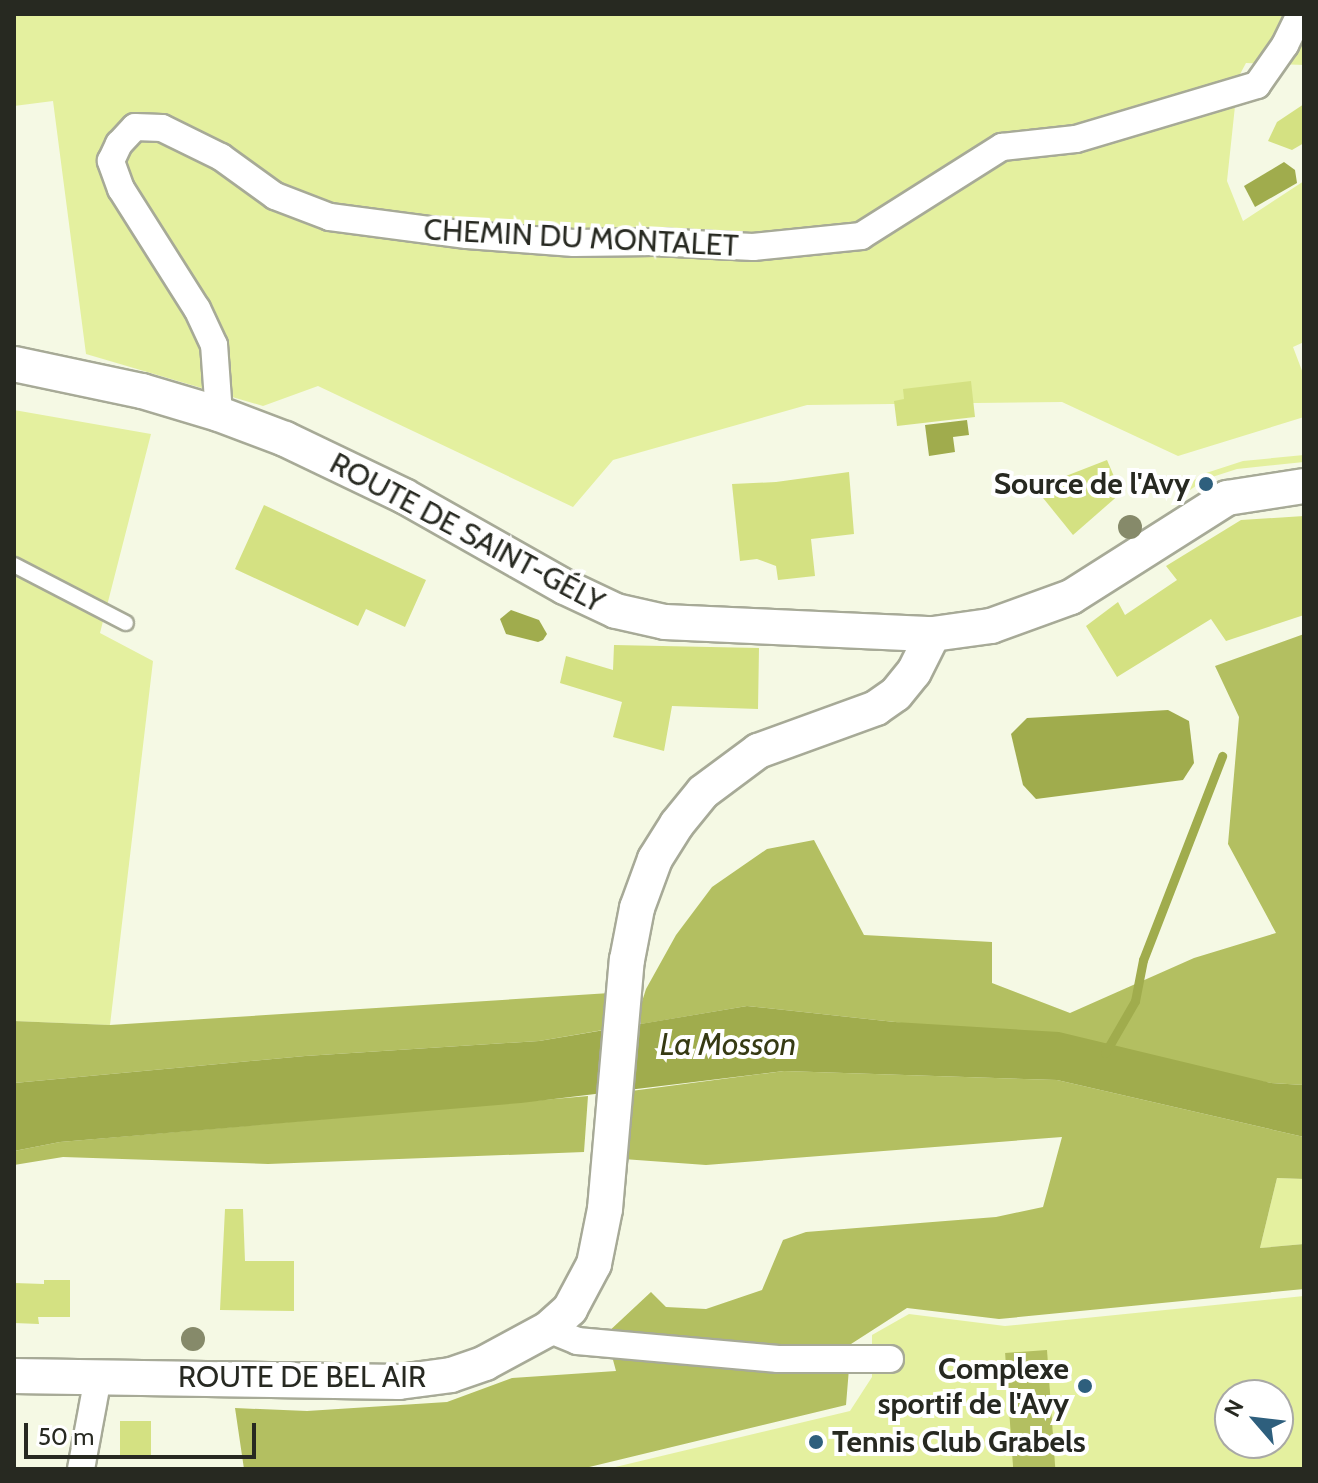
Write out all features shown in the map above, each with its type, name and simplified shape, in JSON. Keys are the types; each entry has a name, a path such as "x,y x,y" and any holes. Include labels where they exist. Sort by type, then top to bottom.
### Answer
{"street":[{"name":"CHEMIN DU MONTALET","path":"219,414 214,345 197,309 121,189 111,161 119,144 135,127 162,128 221,157 275,196 330,217 467,235 574,243 654,242 753,247 861,236 1002,147 1076,139 1257,85 1285,45 1300,14"},
{"name":"ROUTE DE SAINT-GÉLY","path":"14,364 58,370 219,414 285,439 404,496 565,587 616,611 665,622 933,634 991,626 1071,597 1227,498 1304,486"},
{"path":"890,1359 778,1359 592,1343 577,1341 559,1319 594,1264 605,1209 627,960 637,908 655,859 677,824 703,792 758,751 876,708 896,694 914,672 933,634"},
{"name":"ROUTE DE BEL AIR","path":"14,1376 399,1382 451,1375 485,1363 559,1319"},
{"path":"81,1469 98,1377"}],"lane":[{"path":"14,565 126,623"}],"shaded area":[{"path":"14,14 1304,14 1304,65 1246,63 1238,78 1227,181 1243,221 1304,181 1304,342 1293,347 1304,376 1304,417 1178,456 1062,402 807,405 613,460 573,507 318,386 263,406 86,354 53,101 14,106"},
{"path":"14,410 151,434 100,633 153,661 110,1025 14,1021"},
{"path":"1304,455 1304,462 1237,469 1206,479 1190,490 1180,490 1203,474 1243,461"},
{"path":"1304,634 1304,1085 1271,1083 895,1022 747,1006 641,1024 639,1011 646,989 676,935 712,887 767,849 814,840 864,935 992,942 992,983 1070,1013 1194,958 1276,933 1228,844 1239,717 1215,666"},
{"path":"610,993 609,1029 539,1041 305,1056 14,1083 14,1021 110,1025"},
{"path":"784,1071 1057,1080 1304,1137 1304,1179 1277,1178 1260,1248 1304,1244 1304,1289 999,1319 907,1308 851,1344 846,1405 581,1469 244,1469 235,1408 307,1411 447,1402 512,1378 616,1371 606,1334 651,1292 666,1307 706,1309 762,1290 783,1240 806,1232 996,1217 1043,1207 1062,1137 706,1165 623,1159 631,1091"},
{"path":"588,1096 584,1152 268,1164 63,1157 14,1165 14,1151 60,1142"},
{"path":"1277,1178 1304,1179 1304,1244 1260,1248"},
{"name":"Complexe sportif de l'Avy","path":"1304,1296 1304,1469 607,1469 850,1411 872,1377 872,1335 909,1314 1005,1326"},
{"path":"1047,1350 1055,1469 1013,1469 1005,1353"}],"water":[{"path":"1284,162 1295,170 1297,183 1255,207 1244,186"},
{"path":"967,420 969,435 953,437 955,452 929,456 925,425"},
{"path":"511,610 539,620 547,634 543,640 538,642 506,634 500,619"},
{"path":"1168,710 1189,721 1194,763 1183,780 1036,799 1023,785 1011,734 1027,718"},
{"name":"La Mosson","path":"747,1006 895,1022 1059,1032 1271,1083 1304,1085 1304,1137 1057,1080 784,1071 521,1103 60,1142 14,1151 14,1083 305,1056 539,1041"}],"building":[{"path":"1304,104 1304,143 1292,150 1268,141 1277,122"},
{"path":"971,381 975,417 897,426 894,401 904,399 903,389"},
{"path":"1107,460 1121,493 1073,535 1035,488"},
{"path":"849,472 854,534 811,539 815,576 778,580 776,566 757,559 740,561 732,484 776,482"},
{"path":"264,505 426,580 405,627 366,609 358,626 235,569"},
{"path":"1304,516 1304,615 1226,641 1211,619 1117,677 1086,626 1118,602 1125,615 1177,580 1166,566 1241,520"},
{"path":"614,645 759,648 758,709 672,706 664,751 613,737 622,702 560,683 566,656 613,670"},
{"path":"225,1209 243,1209 245,1261 294,1261 294,1311 220,1310"},
{"path":"44,1280 70,1280 70,1317 38,1317 39,1324 14,1323 14,1283 44,1284"},
{"path":"120,1421 151,1421 151,1455 120,1455"}],"waterway":[{"path":"1105,1053 1135,1001 1143,960 1222,756"}],"place":[{"name":"Source de l'Avy","path":"1206,484"},
{"name":"Complexe sportif de l'Avy","path":"1085,1386"},
{"name":"Tennis Club Grabels","path":"816,1442"}]}
